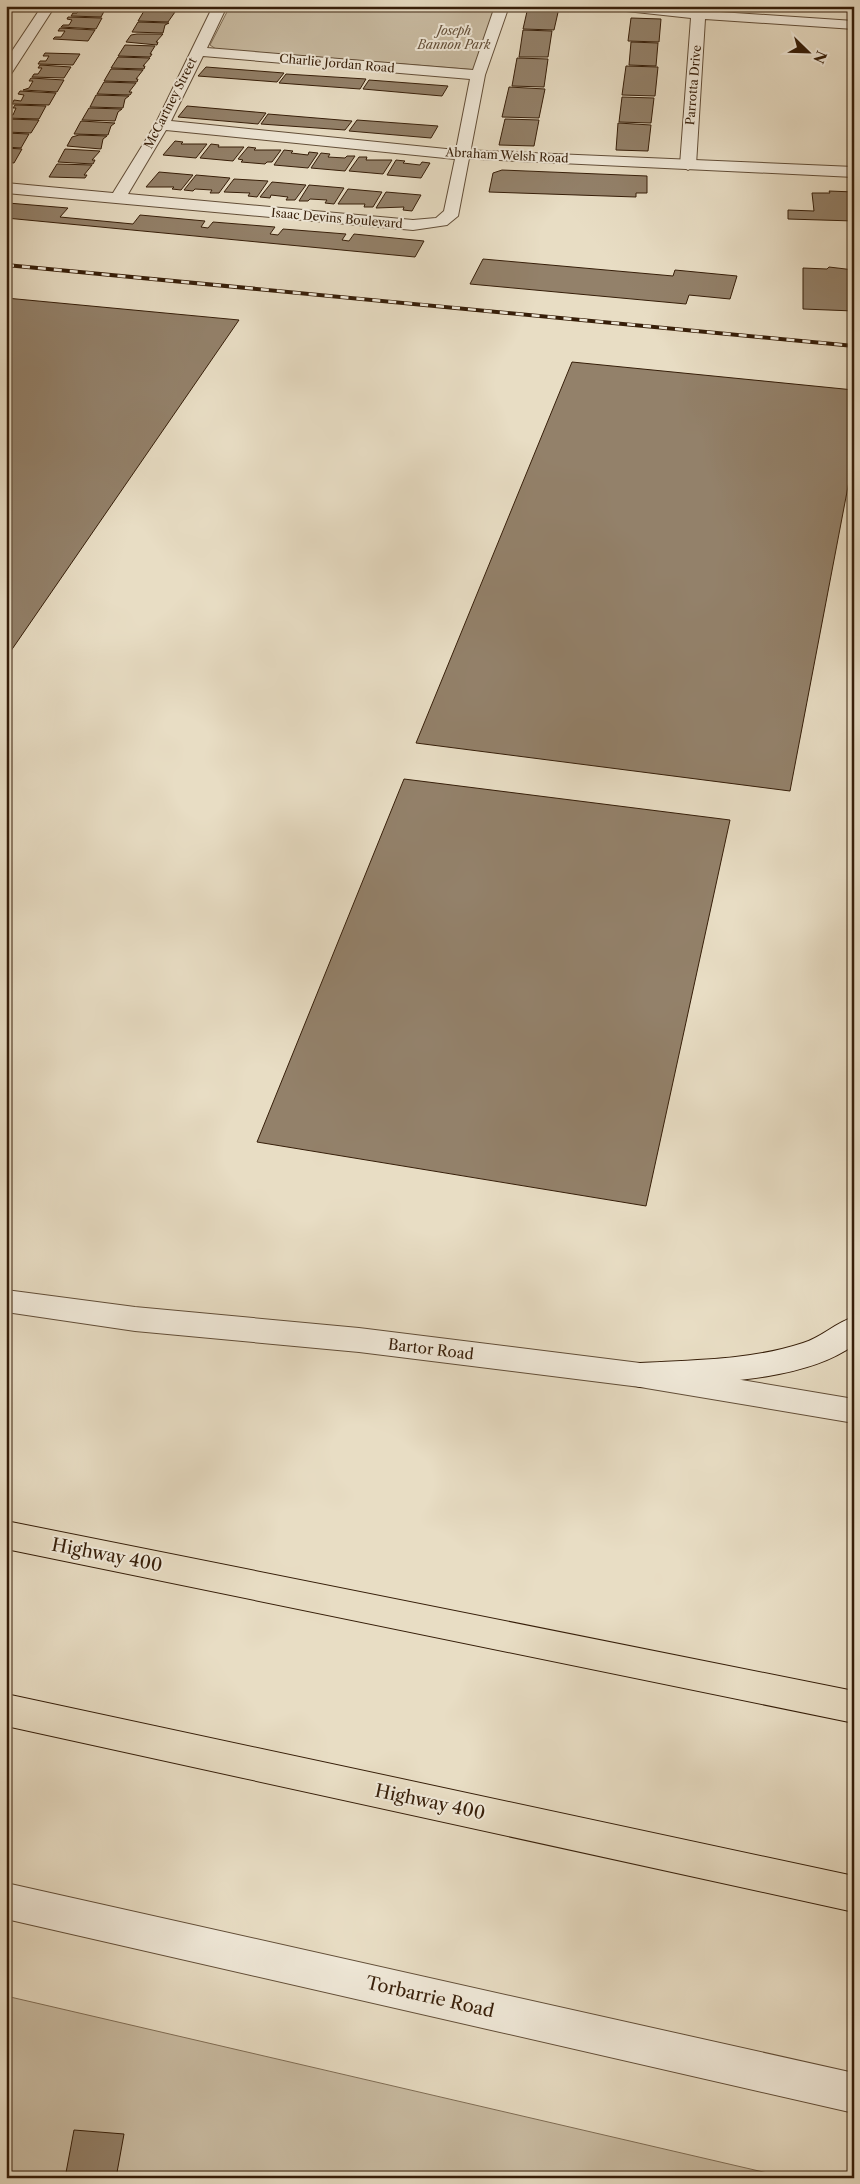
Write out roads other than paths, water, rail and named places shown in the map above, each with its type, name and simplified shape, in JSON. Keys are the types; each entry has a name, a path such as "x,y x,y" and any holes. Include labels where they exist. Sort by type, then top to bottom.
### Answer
{"highway":[{"name":"Highway 400","path":"6,1535 854,1707"},
{"name":"Highway 400","path":"6,1710 854,1894"}],"street":[{"path":"6,71 49,6"},
{"name":"McCartney Street","path":"118,198 162,125 220,6"},
{"name":"Isaac Devins Boulevard","path":"6,188 413,225 440,222 452,213 478,76 502,6"},
{"path":"617,6 852,24"},
{"name":"Parrotta Drive","path":"688,164 699,11"},
{"name":"Charlie Jordan Road","path":"197,51 478,76"},
{"name":"Abraham Welsh Road","path":"162,125 463,155 854,172"},
{"name":"Bartor Road","path":"6,1300 135,1319 359,1340 640,1375 854,1411"},
{"path":"640,1375 764,1366 835,1343 854,1329"},
{"name":"Torbarrie Road","path":"6,1901 854,2093"}],"railway":[{"path":"6,265 854,346"}],"park label":[{"name":"Joseph Bannon Park","path":"454,37"}]}
